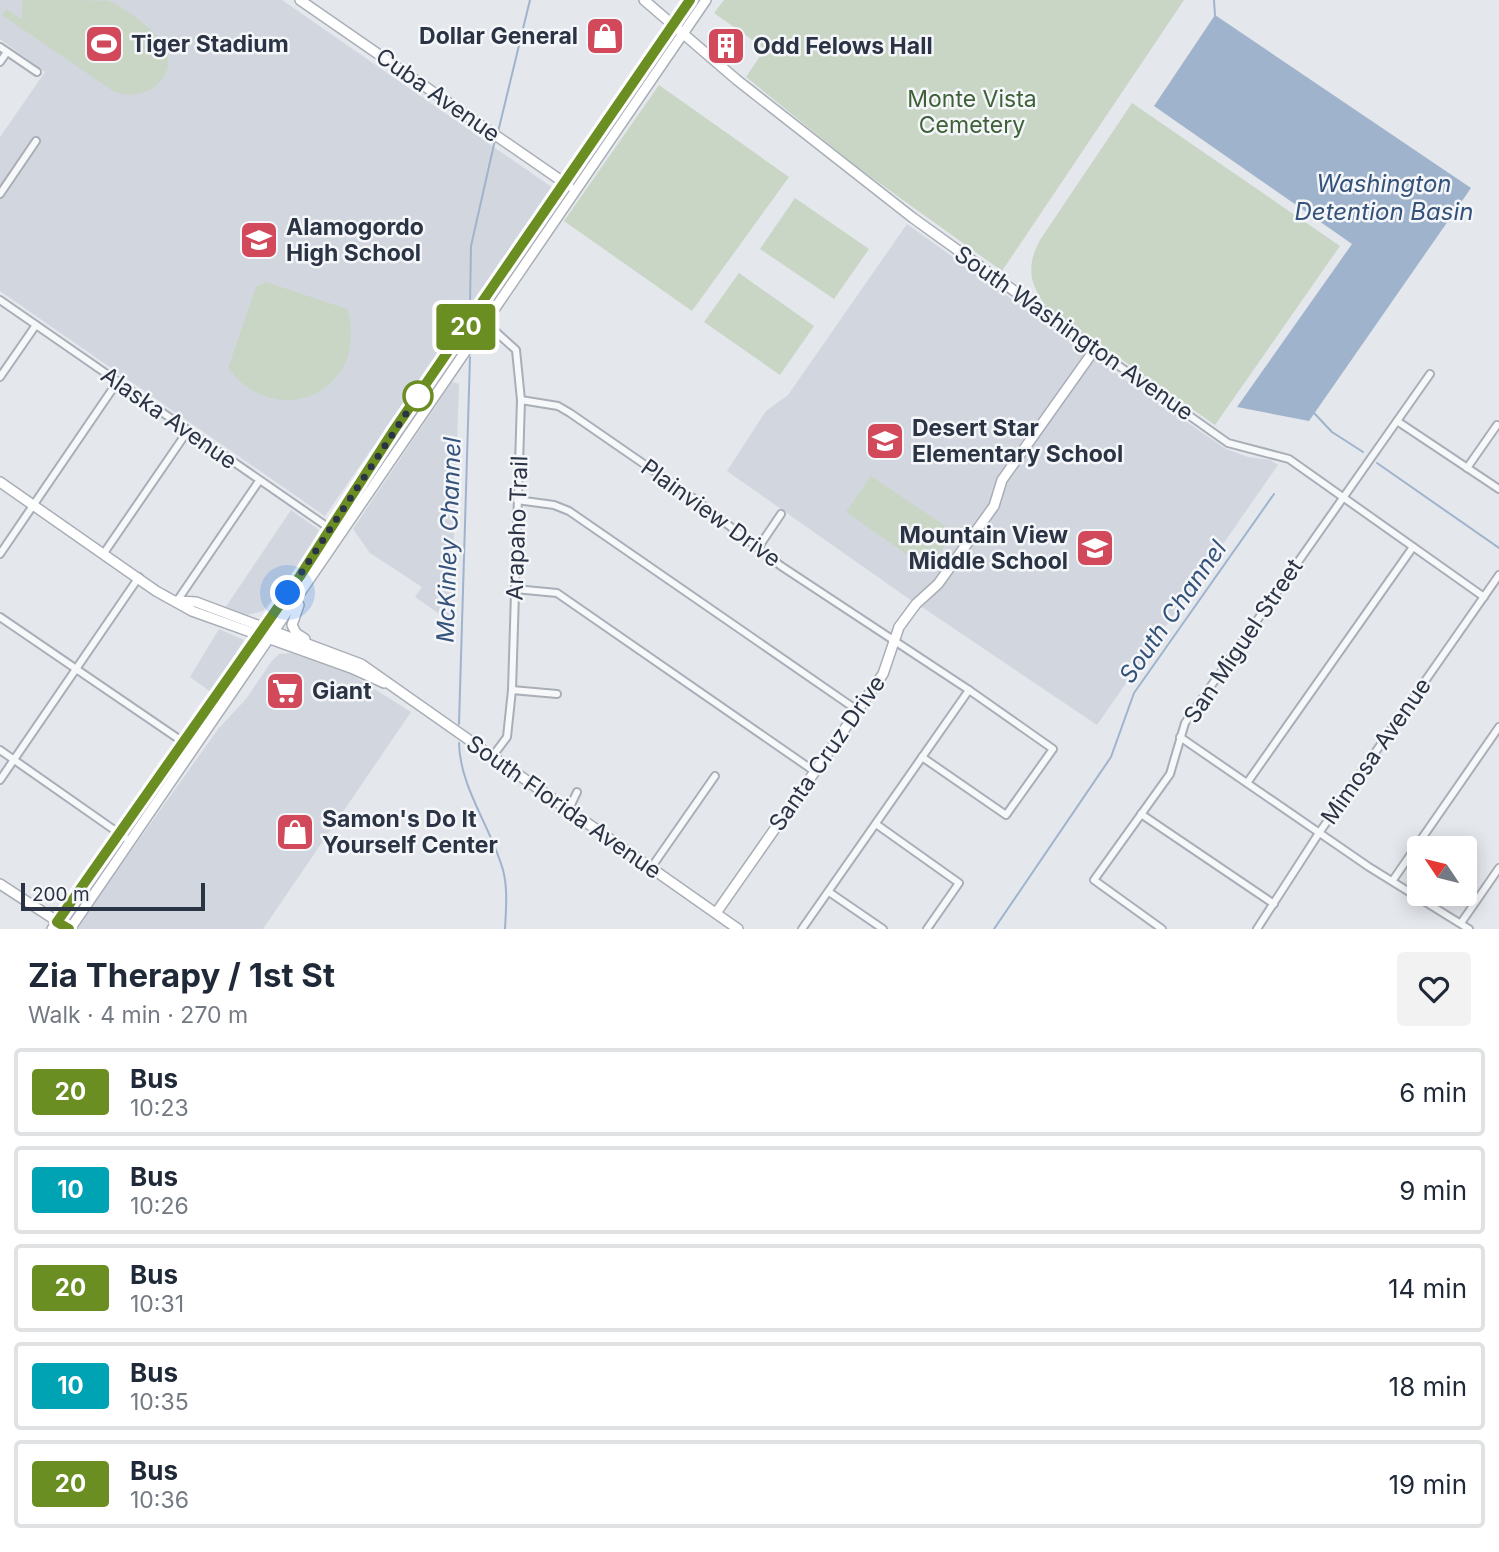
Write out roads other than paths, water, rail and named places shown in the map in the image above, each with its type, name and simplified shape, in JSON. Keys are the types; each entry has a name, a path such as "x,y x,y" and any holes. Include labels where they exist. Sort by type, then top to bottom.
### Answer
{"main road":[{"name":"Cuba Avenue","path":"300,0 575,190"},
{"name":"South Washington Avenue","path":"643,0 672,27 913,218 1095,348"},
{"path":"55,926 261,632 690,0"},
{"path":"0,884 55,926 69,929 192,748 273,636 339,535 706,0"},
{"name":"Santa Cruz Drive","path":"716,913 883,674 900,627 916,604 937,584 994,506 1002,480 1095,348"},
{"path":"0,482 139,578 192,611 273,636"},
{"path":"306,587 292,625 296,633 349,658"},
{"name":"South Florida Avenue","path":"273,636 349,658 375,672 389,685 569,808 738,929"},
{"name":"South Florida Avenue","path":"273,636 389,685"}],"street":[{"path":"0,47 37,72"},
{"path":"0,62 7,52"},
{"path":"0,194 36,141"},
{"path":"520,250 529,257"},
{"name":"Alaska Avenue","path":"0,300 339,535"},
{"name":"Arapaho Trail","path":"475,313 486,320 516,350 521,400 512,690 507,737 492,757"},
{"path":"0,377 36,325"},
{"name":"South Washington Avenue","path":"1095,348 1228,443 1289,460 1484,597"},
{"name":"San Miguel Street","path":"1162,929 1094,880 1170,774 1185,723 1430,374"},
{"path":"0,554 118,381"},
{"name":"Plainview Drive","path":"521,400 554,405 570,413 696,500 758,548 896,639 1053,748 1006,815 922,757"},
{"path":"1397,421 1499,489"},
{"path":"1467,468 1497,425"},
{"path":"104,553 187,432"},
{"path":"177,601 259,481"},
{"path":"517,500 554,505 569,511 858,710"},
{"path":"758,548 781,514"},
{"path":"1247,783 1413,547"},
{"name":"Mimosa Avenue","path":"1257,929 1319,833 1499,575"},
{"path":"0,780 139,578"},
{"path":"514,589 557,593 814,771"},
{"path":"0,617 192,748"},
{"path":"512,690 557,694"},
{"path":"802,929 969,690"},
{"path":"1393,880 1499,727"},
{"path":"1180,737 1319,833 1469,929"},
{"path":"0,750 130,841"},
{"path":"651,868 715,776"},
{"path":"569,808 577,792"},
{"path":"1141,814 1274,904"},
{"path":"876,824 959,883 927,929"},
{"path":"1461,923 1499,868"},
{"path":"829,892 883,929"}],"water":[{"name":"Washington Detention Basin","path":"1215,15 1471,188 1309,421 1237,407 1352,244 1154,106"}],"waterway":[{"name":"McKinley Channel","path":"498,132 530,0"},
{"name":"South Channel","path":"1214,0 1215,15"},
{"name":"McKinley Channel","path":"470,304 471,246 495,140"},
{"name":"McKinley Channel","path":"459,724 470,357"},
{"path":"1314,413 1332,432 1363,452"},
{"path":"1377,463 1499,548"},
{"name":"South Channel","path":"994,929 1111,757 1134,693 1274,494"},
{"name":"McKinley Channel","path":"459,743 470,792 498,854 505,877 505,929"}],"place":[{"name":"Dollar General","path":"605,36"},
{"name":"Tiger Stadium","path":"104,44"},
{"name":"Odd Felows Hall","path":"726,46"},
{"name":"Alamogordo High School","path":"259,240"},
{"name":"Desert Star Elementary School","path":"885,441"},
{"name":"Mountain View Middle School","path":"1095,548"},
{"name":"Giant","path":"285,691"},
{"name":"Samon's Do It Yourself Center","path":"295,832"}],"park label":[{"name":"Monte Vista Cemetery","path":"972,112"}]}
